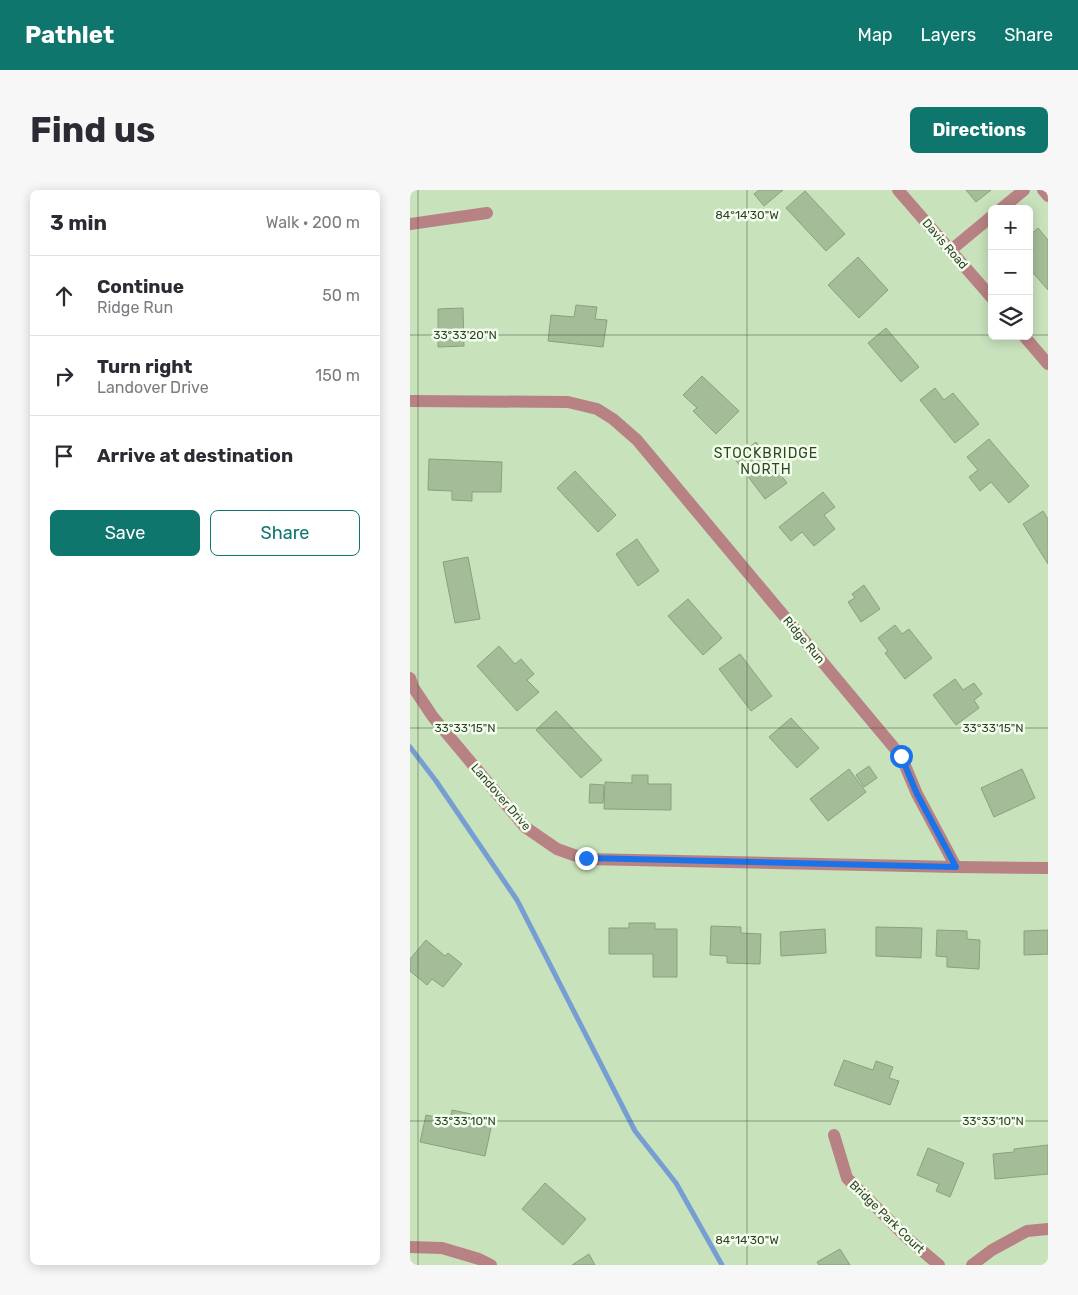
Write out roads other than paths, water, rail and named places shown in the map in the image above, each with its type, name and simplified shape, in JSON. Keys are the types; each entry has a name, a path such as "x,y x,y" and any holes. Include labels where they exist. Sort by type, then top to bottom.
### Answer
{"street":[{"name":"Davis Road","path":"898,190 989,295"},
{"path":"1006,205 1024,190"},
{"path":"1043,190 1048,196"},
{"path":"410,224 487,213"},
{"path":"950,250 988,219"},
{"path":"1027,340 1048,364"},
{"name":"Ridge Run","path":"410,402 568,402 597,409 625,429 637,440 901,756 917,794 956,867"},
{"name":"Landover Drive","path":"410,678 433,717 525,827 557,849 586,858 1048,868"},
{"name":"Bridge Park Court","path":"834,1135 846,1178 907,1238 939,1265"},
{"path":"972,1265 992,1250 1027,1231 1048,1228"},
{"path":"410,1247 442,1248 479,1259 491,1265"}],"waterway":[{"path":"410,747 436,781 517,900 635,1131 676,1183 722,1265"}],"district":[{"name":"STOCKBRIDGE NORTH","path":"766,462"}]}
